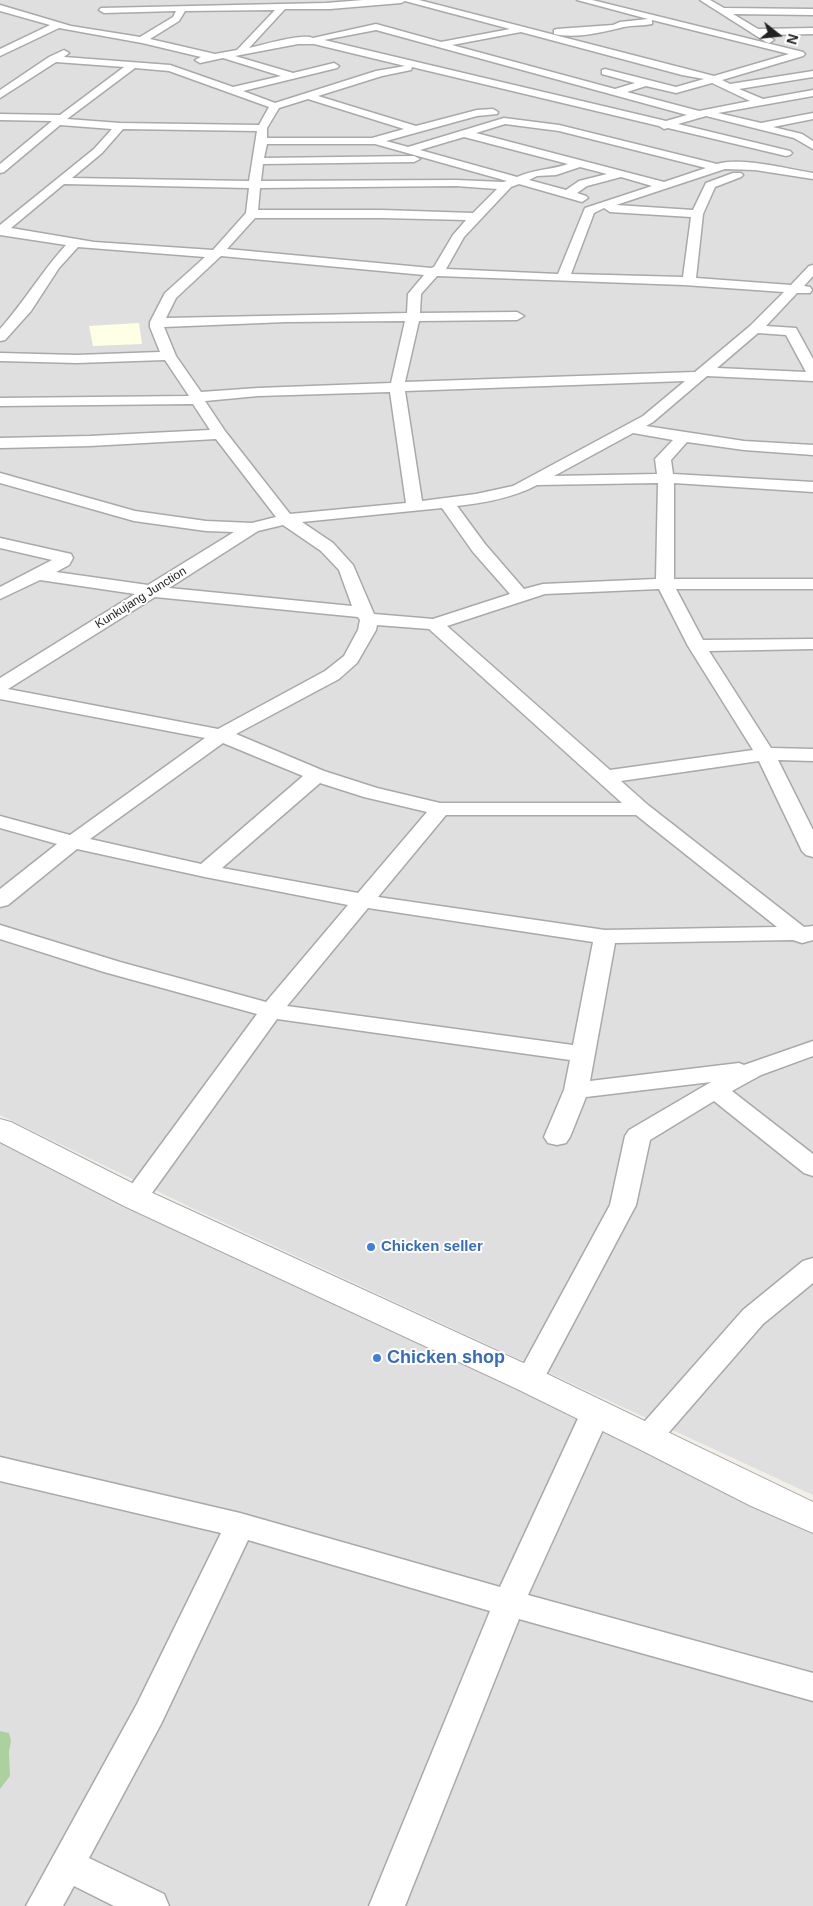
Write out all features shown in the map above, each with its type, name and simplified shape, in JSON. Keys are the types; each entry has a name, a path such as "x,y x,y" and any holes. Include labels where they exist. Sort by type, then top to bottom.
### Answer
{"street":[{"path":"80,30 115,0"},
{"path":"98,15 182,9 282,7 401,0"},
{"path":"409,0 531,32 646,75 676,90 803,55"},
{"path":"581,0 612,6 712,33 758,37 813,32"},
{"path":"704,0 758,37 803,55"},
{"path":"2,10 22,3"},
{"path":"330,4 345,14"},
{"path":"240,52 282,7"},
{"path":"142,40 176,19 182,9"},
{"path":"2,10 43,18 58,25 80,30 142,40 217,56 294,76"},
{"path":"722,11 813,12"},
{"path":"784,11 798,32"},
{"path":"360,20 376,27 641,100 798,136 812,145"},
{"path":"418,48 531,32 578,32 616,28 620,25 664,21"},
{"path":"0,53 19,45 38,32 58,25"},
{"path":"170,68 217,56 319,39 376,27"},
{"path":"0,95 16,82 97,33"},
{"path":"758,37 803,55"},
{"path":"319,39 360,52 468,78 481,79 540,101 607,111 664,126 786,153"},
{"path":"360,52 403,51"},
{"path":"188,63 200,53"},
{"path":"27,62 170,68 275,106 380,73 418,66"},
{"path":"0,170 60,120 132,66"},
{"path":"235,90 334,66"},
{"path":"481,79 522,66"},
{"path":"615,92 646,75 673,69 707,76 762,102"},
{"path":"606,72 646,75"},
{"path":"730,87 813,74"},
{"path":"0,81 16,82"},
{"path":"664,126 703,114 813,93"},
{"path":"309,96 416,129"},
{"path":"591,117 641,100"},
{"path":"0,900 74,842 220,735 332,675 351,659 367,630 366,615 347,569 327,547 286,519 220,434 169,356 162,342 157,322 170,296 217,253 252,214 254,185 262,135 275,106"},
{"path":"375,141 477,113 507,114 718,168"},
{"path":"409,150 463,133 507,114"},
{"path":"761,126 813,116"},
{"path":"0,117 375,141 478,170 509,184"},
{"path":"559,128 575,122"},
{"path":"0,231 98,151 120,126"},
{"path":"798,136 813,132"},
{"path":"463,133 664,185"},
{"path":"689,282 697,214 710,185 786,153 812,145"},
{"path":"258,161 437,158"},
{"path":"415,507 397,387 414,317 415,294 436,272 459,235 509,184 535,173 552,173 578,164"},
{"path":"563,277 589,211 601,205 718,168 734,166 756,167 813,176"},
{"path":"568,194 583,183 618,174"},
{"path":"62,180 254,185 509,184 568,194 601,205 697,214"},
{"path":"252,214 382,214 476,217"},
{"path":"0,231 94,246 217,253 436,272 689,282 813,291"},
{"path":"0,337 26,308 54,266 75,242"},
{"name":"Kunkujang Junction","path":"0,686 252,528 286,519 476,500 518,489 534,481 648,419 755,329 796,289 813,269"},
{"path":"796,289 813,286"},
{"path":"157,322 286,318 517,316"},
{"path":"755,329 791,332 813,372"},
{"path":"0,357 77,359 169,356"},
{"path":"0,402 197,398 702,374 813,377"},
{"path":"631,428 776,449 813,450"},
{"path":"0,443 138,439 220,434"},
{"path":"684,437 663,459 666,478 665,584 697,646 765,754 813,851"},
{"path":"0,478 134,516 206,526 252,528"},
{"path":"534,481 666,478 813,487"},
{"path":"446,503 479,548 521,596"},
{"path":"0,543 65,558 63,561 0,594"},
{"path":"37,574 151,592 434,624 543,589 665,584 813,584"},
{"path":"434,624 641,809 808,937"},
{"path":"697,646 813,644"},
{"path":"0,692 220,735 317,775 371,793 440,809 641,809"},
{"path":"605,777 765,754 813,755"},
{"path":"205,872 317,775"},
{"path":"135,1198 271,1011 440,809"},
{"path":"0,822 74,842 205,872 363,901 605,937 808,937"},
{"path":"0,932 112,967 271,1011 582,1054"},
{"path":"556,1137 576,1090 605,937"},
{"path":"530,1380 623,1205 638,1136 752,1070 813,1048"},
{"path":"576,1090 752,1070"},
{"path":"715,1090 813,1167"},
{"path":"0,1129 135,1198 530,1380 764,1496 813,1518"},
{"path":"648,1437 753,1317 813,1268"},
{"path":"387,1906 509,1603 596,1412"},
{"path":"0,1469 240,1525 509,1603 813,1687"},
{"path":"44,1906 149,1714 240,1525"},
{"path":"68,1865 151,1906"}],"shaded area":[{"path":"0,0 813,0 813,1495 194,1209 0,1115"},
{"path":"139,323 142,344 93,346 89,326"},
{"path":"0,1140 813,1531 813,1906 0,1906"}],"green space":[{"path":"0,1731 9,1733 11,1741 9,1752 10,1776 0,1789"}],"place":[{"name":"Chicken seller","path":"371,1247"},
{"name":"Chicken shop","path":"377,1358"}]}
